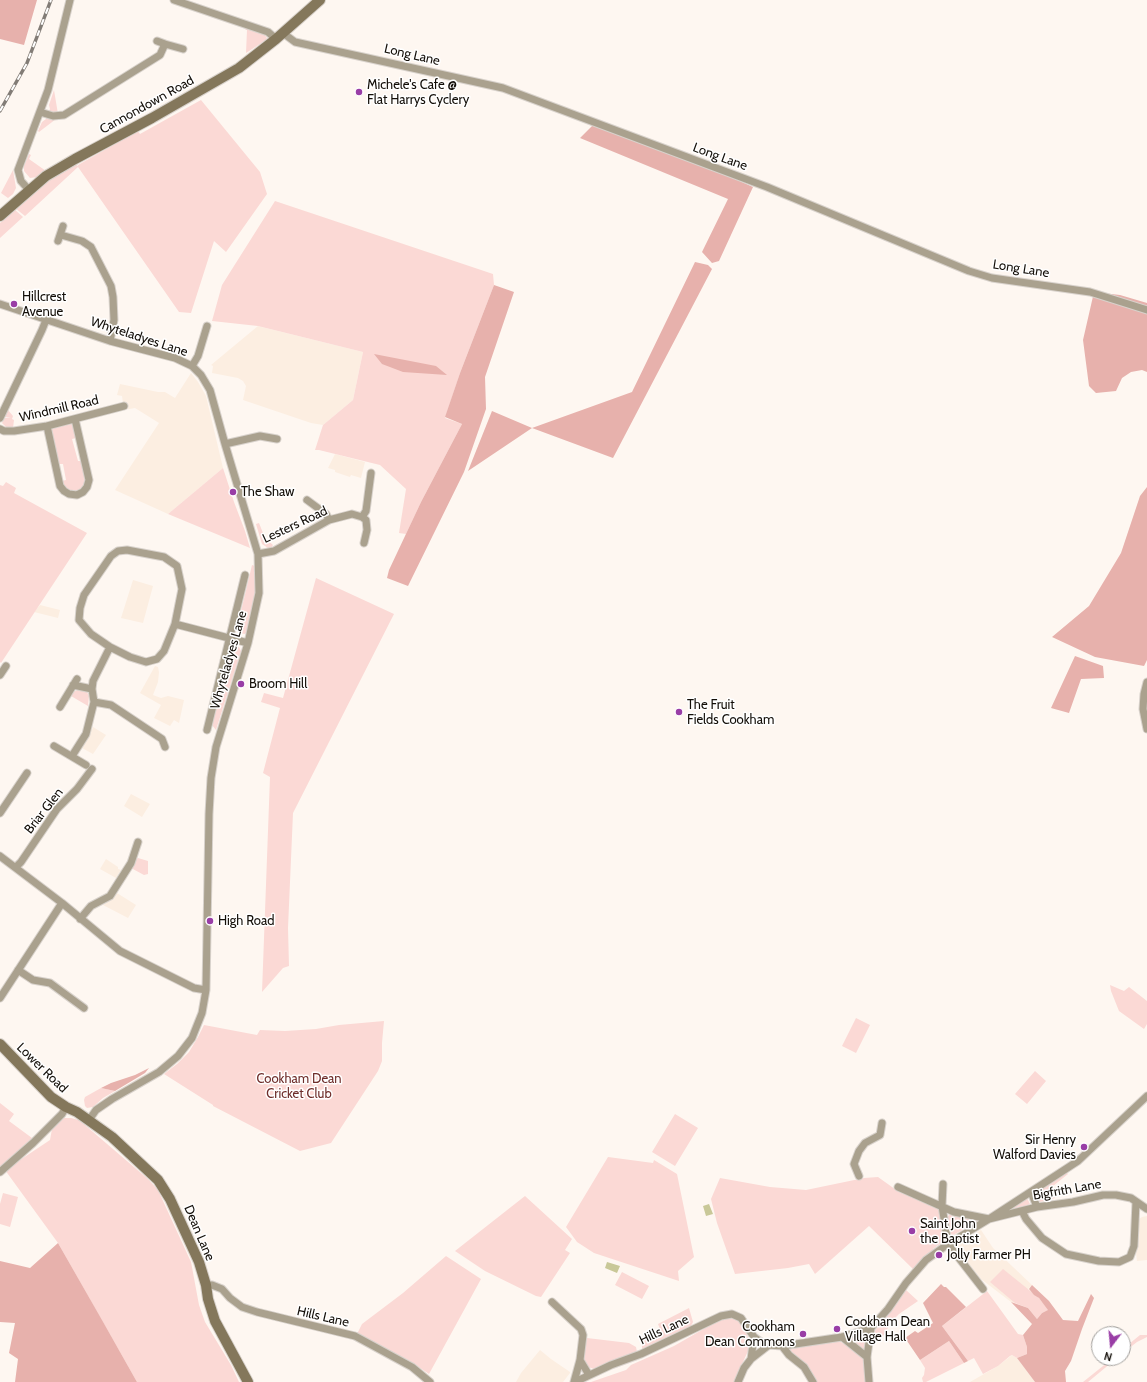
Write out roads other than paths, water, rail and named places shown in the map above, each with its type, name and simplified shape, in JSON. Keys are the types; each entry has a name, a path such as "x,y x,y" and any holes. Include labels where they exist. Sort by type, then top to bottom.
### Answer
{"street":[{"path":"29,190 21,181 18,170 48,90 70,0"},
{"name":"Long Lane","path":"174,0 295,42 503,88 767,187 992,278 1090,292 1147,310"},
{"name":"Cannondown Road","path":"0,216 46,176 239,68 280,36 320,0"},
{"path":"157,41 183,49"},
{"path":"40,112 53,116 64,114 160,55 165,44"},
{"path":"63,226 60,238 82,241 91,247 111,286 114,320 110,340"},
{"name":"Whyteladyes Lane","path":"0,304 110,340 175,358 192,366 201,375 210,390 258,554 259,593 248,643 219,734 211,778 206,990 202,1013 192,1038 178,1056 159,1072 96,1110 89,1120"},
{"path":"0,418 46,320"},
{"path":"192,366 198,356 207,326"},
{"name":"Windmill Road","path":"0,429 14,432 47,426 124,406"},
{"path":"47,426 60,486 64,492 77,495 83,492 87,487 89,480 75,419"},
{"path":"225,444 260,436 276,439"},
{"path":"364,543 367,530 366,520 362,517 366,511 371,473"},
{"path":"307,500 326,514 329,520"},
{"name":"Lesters Road","path":"258,554 274,551 329,520 352,514 362,517"},
{"path":"127,550 164,557 177,566 182,590 175,624 164,652 157,659 146,662 130,657 110,647 91,634 79,620 80,608 84,595 111,556 118,551 127,550"},
{"path":"208,730 244,575"},
{"path":"175,624 248,643"},
{"path":"54,746 72,756 86,734 94,702 92,689 93,681 110,647"},
{"path":"0,675 6,666"},
{"path":"60,707 75,682 92,689"},
{"path":"1147,682 1144,694 1143,709 1147,729"},
{"path":"94,702 111,706 162,739 165,747"},
{"name":"Briar Glen","path":"16,867 57,809 77,789 89,767 72,756"},
{"path":"0,813 27,773"},
{"path":"80,920 91,906 110,896 132,863 138,842"},
{"path":"0,856 16,867 120,951 194,988 206,990"},
{"path":"0,998 62,904"},
{"path":"18,970 33,980 50,983 84,1008"},
{"name":"Lower Road","path":"0,1044 51,1098 89,1120"},
{"path":"751,1359 754,1338 769,1345 782,1346 842,1336 871,1328 888,1309 926,1260 948,1244 989,1220 1078,1161 1147,1096"},
{"path":"0,1172 33,1143 62,1114 66,1107"},
{"name":"Dean Lane","path":"89,1120 112,1137 158,1180 170,1198 199,1262 214,1321 248,1382"},
{"path":"859,1176 854,1164 859,1151 865,1143 880,1135 882,1123"},
{"path":"943,1184 942,1206 948,1244 983,1289"},
{"path":"898,1187 954,1212 989,1220"},
{"path":"1031,1192 1037,1207"},
{"name":"Bigfrith Lane","path":"989,1220 1037,1207 1073,1202 1103,1195 1116,1195 1131,1198 1147,1209"},
{"path":"1022,1211 1042,1238 1066,1254 1099,1261 1119,1262 1130,1256 1134,1246 1136,1202"},
{"path":"1136,1218 1147,1213"},
{"name":"Hills Lane","path":"206,1285 212,1285 222,1289 230,1298 242,1307 256,1312 290,1322 355,1336 412,1367 430,1382"},
{"path":"552,1302 581,1329 583,1335 580,1360 574,1382"},
{"name":"Hills Lane","path":"574,1382 611,1365 642,1354 721,1316 732,1314 741,1318 754,1338"},
{"path":"869,1382 867,1357 871,1328"},
{"path":"842,1336 867,1357"},
{"path":"738,1382 744,1368 751,1359 769,1345"},
{"path":"782,1346 789,1355 804,1367 813,1382"},
{"path":"580,1360 589,1375"}],"railway":[{"path":"0,111 27,63 51,0"}],"place":[{"name":"Michele's Cafe @ Flat Harrys Cyclery","path":"359,92"},
{"name":"Hillcrest Avenue","path":"14,304"},
{"name":"The Shaw","path":"233,492"},
{"name":"Broom Hill","path":"241,684"},
{"name":"The Fruit Fields Cookham","path":"679,712"},
{"name":"High Road","path":"210,921"},
{"name":"Sir Henry Walford Davies","path":"1084,1147"},
{"name":"Saint John the Baptist","path":"912,1231"},
{"name":"Jolly Farmer PH","path":"939,1255"},
{"name":"Cookham Dean Village Hall","path":"837,1329"},
{"name":"Cookham Dean Commons","path":"803,1334"}],"park label":[{"name":"Cookham Dean Cricket Club","path":"299,1086"}]}
